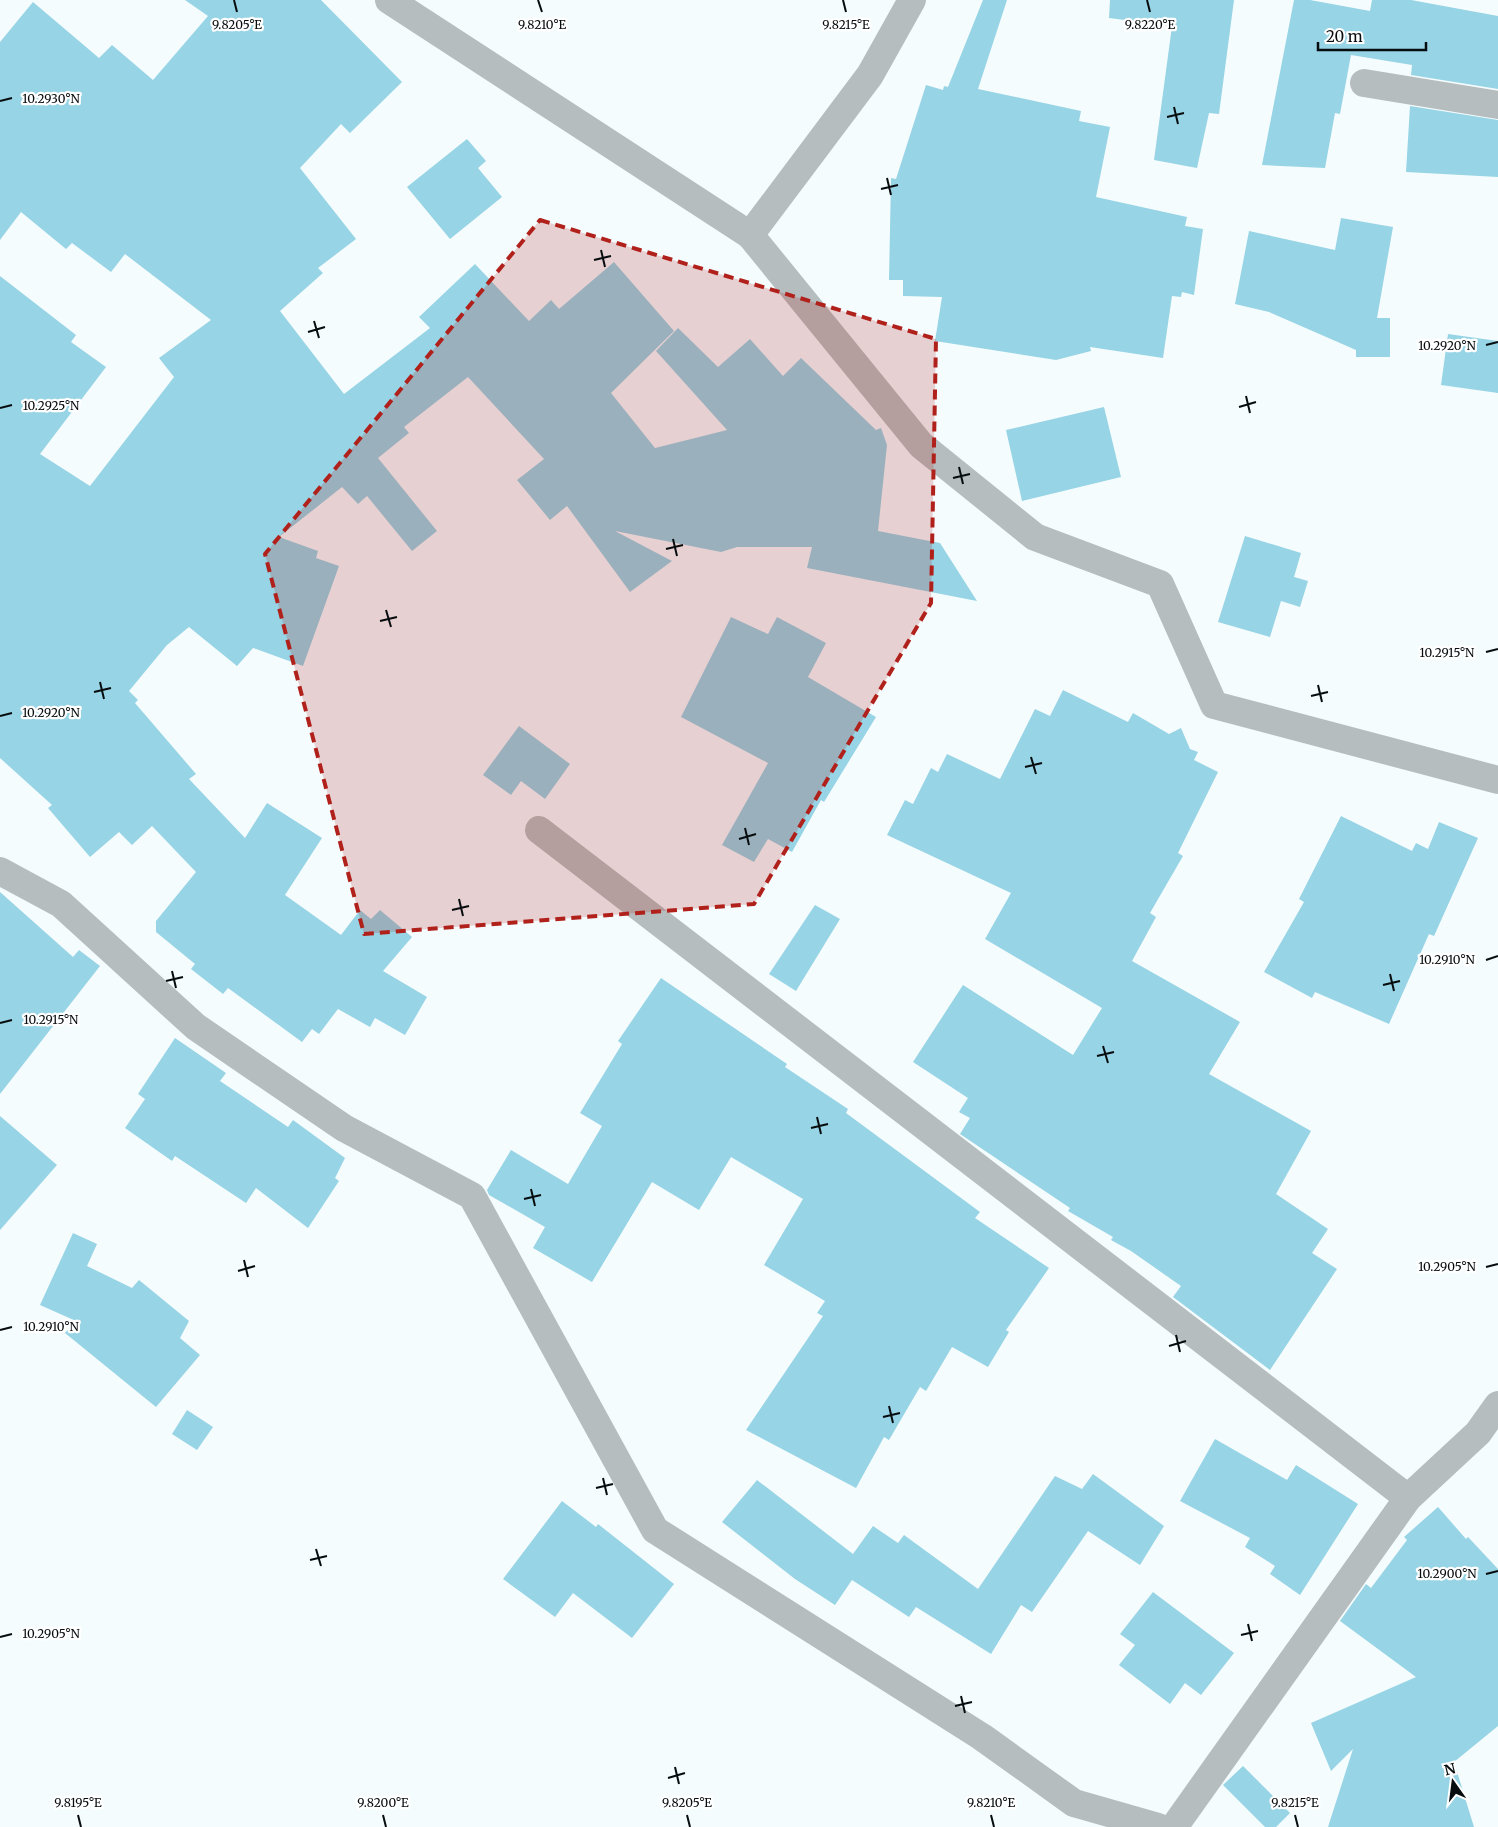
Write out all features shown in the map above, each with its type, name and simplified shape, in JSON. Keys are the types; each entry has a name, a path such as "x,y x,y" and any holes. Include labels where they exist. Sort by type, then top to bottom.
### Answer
{"street":[{"path":"389,0 750,235 921,445 1035,537 1160,584 1214,705 1498,780"},
{"path":"750,235 870,75 912,0"},
{"path":"1364,83 1498,105"},
{"path":"539,830 1408,1498"},
{"path":"0,872 61,904 196,1027 344,1128 472,1196 655,1530 982,1737 1074,1803 1158,1827"},
{"path":"1174,1827 1408,1498 1478,1433 1498,1405"}],"highlighted area":[{"path":"540,220 936,339 931,603 754,904 364,934 265,554"}],"building":[{"path":"185,0 321,0 402,82 350,133 341,124 300,168 356,239 318,268 323,273 280,311 344,394 430,328 419,317 475,264 529,321 551,300 559,309 614,262 674,331 611,393 655,448 727,430 656,351 678,328 718,367 750,339 783,376 801,358 876,430 881,428 887,445 878,531 940,543 977,601 807,568 812,547 737,547 721,552 615,531 672,561 630,592 567,506 550,520 517,480 544,459 468,377 404,427 409,433 378,458 437,531 412,551 367,496 358,504 342,487 279,537 318,551 316,558 339,566 303,666 253,648 237,666 189,627 167,645 129,691 138,700 135,703 196,774 189,779 245,838 267,803 322,838 285,895 341,935 360,910 371,919 380,910 412,937 383,971 427,997 405,1035 375,1018 370,1027 338,1009 319,1034 312,1029 302,1042 228,988 223,994 191,969 195,964 156,932 156,921 196,872 152,826 132,845 119,832 90,857 48,808 52,805 0,758 0,276 76,335 71,342 106,367 40,454 90,486 174,377 159,358 211,320 125,254 111,272 72,243 66,249 21,212 0,240 0,42 33,2 99,58 112,45 153,80 208,16"},
{"path":"983,0 1007,0 978,89 1081,111 1079,121 1110,127 1096,197 1187,217 1185,226 1203,229 1194,295 1182,292 1181,297 1172,296 1163,358 1090,347 1091,351 1056,360 935,341 942,297 903,296 903,280 889,280 891,178 896,179 926,85 943,90 944,86 948,87"},
{"path":"1110,0 1234,0 1219,114 1209,113 1197,168 1154,160 1172,26 1109,18"},
{"path":"1294,0 1310,0 1370,11 1372,0 1411,0 1498,16 1498,89 1411,75 1412,65 1351,55 1340,114 1335,113 1325,168 1262,165"},
{"path":"1410,106 1498,120 1498,177 1406,172"},
{"path":"467,139 486,161 478,168 502,197 450,239 407,187"},
{"path":"1341,218 1393,227 1377,318 1390,318 1390,357 1356,357 1356,350 1269,312 1235,304 1249,231 1335,250"},
{"path":"1448,334 1498,341 1498,393 1441,385"},
{"path":"1104,407 1121,477 1022,501 1006,430"},
{"path":"1245,536 1301,553 1294,577 1308,581 1300,607 1281,601 1270,637 1218,622"},
{"path":"731,617 768,634 777,617 826,643 808,677 876,717 824,802 821,800 792,852 768,839 754,862 722,845 768,763 681,717"},
{"path":"1063,690 1128,722 1133,713 1169,734 1181,728 1190,749 1198,752 1194,760 1218,772 1178,853 1183,856 1150,913 1156,917 1132,961 1240,1022 1209,1074 1311,1131 1276,1194 1328,1229 1312,1253 1337,1269 1270,1370 1173,1297 1181,1286 1131,1251 1111,1240 1113,1237 1068,1211 1070,1208 960,1134 970,1118 959,1112 968,1098 913,1062 963,985 1073,1055 1102,1008 985,939 1011,893 887,835 905,800 913,804 931,768 938,772 947,754 1000,779 1035,709 1050,716"},
{"path":"519,726 570,764 545,799 521,781 511,795 483,775"},
{"path":"1341,816 1412,851 1416,843 1428,849 1439,822 1478,838 1434,936 1429,934 1389,1024 1315,992 1312,998 1264,972 1304,902 1299,899"},
{"path":"0,892 73,957 79,950 100,966 0,1094"},
{"path":"815,905 840,919 796,991 769,974"},
{"path":"661,978 787,1064 785,1067 848,1109 846,1113 980,1212 975,1218 1049,1268 1006,1330 1009,1332 988,1367 952,1347 926,1391 920,1387 889,1440 884,1437 856,1488 746,1430 823,1316 817,1313 825,1301 764,1265 803,1199 731,1157 699,1210 652,1182 592,1282 533,1248 545,1227 489,1195 487,1190 511,1150 568,1184 602,1126 580,1113 622,1044 618,1041"},
{"path":"175,1038 226,1073 220,1081 288,1127 293,1120 345,1158 335,1178 339,1181 308,1228 256,1188 246,1203 175,1156 172,1161 125,1128 145,1099 138,1094"},
{"path":"0,1116 57,1165 0,1230"},
{"path":"73,1233 97,1244 87,1266 132,1288 139,1280 189,1321 180,1338 200,1355 156,1407 65,1333 76,1321 40,1305"},
{"path":"187,1410 213,1427 197,1450 172,1434"},
{"path":"1215,1439 1287,1480 1296,1465 1358,1504 1300,1595 1270,1574 1275,1566 1245,1547 1250,1538 1180,1501"},
{"path":"1093,1474 1164,1526 1140,1565 1088,1531 1032,1612 1021,1605 991,1654 916,1607 909,1617 852,1580 835,1605 795,1579 722,1522 757,1480 853,1554 873,1526 898,1543 904,1535 978,1589 1055,1476 1082,1489"},
{"path":"562,1501 596,1527 598,1524 674,1584 632,1638 573,1593 555,1617 503,1579"},
{"path":"1438,1507 1466,1539 1468,1537 1498,1569 1498,1726 1454,1762 1474,1827 1328,1827 1353,1749 1331,1771 1311,1723 1416,1677 1340,1621 1366,1584 1371,1588 1407,1540 1404,1537"},
{"path":"1153,1592 1234,1653 1201,1695 1185,1683 1170,1704 1119,1665 1135,1645 1120,1634"},
{"path":"1243,1766 1290,1813 1276,1827 1265,1827 1223,1785"}]}
